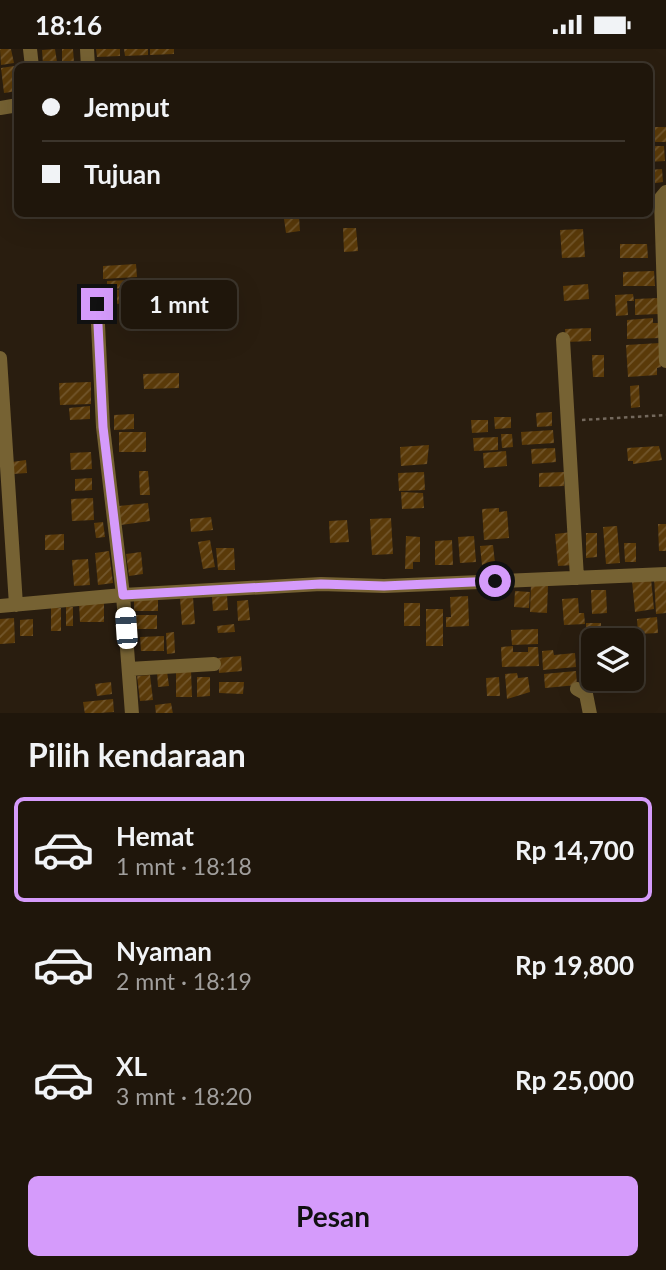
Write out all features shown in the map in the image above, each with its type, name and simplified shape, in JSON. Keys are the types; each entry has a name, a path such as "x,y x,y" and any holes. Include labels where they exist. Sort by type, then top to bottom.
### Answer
{"street":[{"path":"666,192 662,198 661,268 666,361"},
{"path":"97,304 103,427 123,595 132,713"},
{"path":"563,339 577,578"},
{"path":"0,358 16,605"},
{"path":"0,606 123,595 321,584 384,586 666,574"},
{"path":"129,669 214,664"},
{"path":"577,689 586,694 590,713"}],"path":[{"path":"567,421 666,415"}],"building":[{"path":"0,49 11,49 14,63 1,65"},
{"path":"55,49 57,62 43,63 42,50"},
{"path":"62,49 73,49 74,62 62,62"},
{"path":"96,49 120,49 120,56 97,57"},
{"path":"124,49 148,49 148,55 125,56"},
{"path":"150,49 174,49 174,54 150,55"},
{"path":"14,66 14,92 4,93 1,68"},
{"path":"653,127 666,127 666,142 653,142"},
{"path":"653,146 664,146 665,161 653,162"},
{"path":"662,169 663,182 653,183 653,170"},
{"path":"299,217 300,231 286,233 284,219"},
{"path":"343,228 356,228 358,251 344,252"},
{"path":"583,229 585,257 562,258 560,230"},
{"path":"620,244 647,244 648,258 620,258"},
{"path":"136,264 137,277 103,279 103,266"},
{"path":"654,271 655,286 623,286 623,272"},
{"path":"129,280 129,288 107,289 107,281"},
{"path":"588,284 589,299 564,301 563,286"},
{"path":"138,288 139,302 104,305 103,291"},
{"path":"633,294 634,301 627,301 628,315 616,316 615,295"},
{"path":"659,298 659,314 635,315 635,299"},
{"path":"653,318 653,323 662,323 662,338 627,339 627,320"},
{"path":"591,328 591,341 566,342 565,329"},
{"path":"660,343 661,367 657,368 657,375 628,377 626,345"},
{"path":"592,355 604,355 604,377 593,377"},
{"path":"179,373 179,388 144,389 143,374"},
{"path":"91,382 91,404 60,405 59,383"},
{"path":"639,385 640,407 631,408 630,386"},
{"path":"90,406 90,419 70,420 69,408"},
{"path":"552,412 552,426 537,427 536,413"},
{"path":"134,414 134,429 114,430 114,415"},
{"path":"494,417 511,417 511,428 495,429"},
{"path":"471,420 488,420 488,432 472,433"},
{"path":"553,430 554,443 522,445 521,432"},
{"path":"119,432 146,432 146,452 119,452"},
{"path":"501,434 512,434 513,447 502,448"},
{"path":"498,437 498,450 474,451 473,438"},
{"path":"429,445 427,464 401,466 400,447"},
{"path":"659,446 662,460 633,464 633,461 628,461 627,448"},
{"path":"555,448 556,462 532,464 531,449"},
{"path":"506,451 507,466 484,468 483,453"},
{"path":"91,452 92,469 71,470 70,453"},
{"path":"26,460 27,473 13,474 12,462"},
{"path":"139,471 148,471 150,495 140,495"},
{"path":"424,472 425,490 399,491 398,473"},
{"path":"564,472 564,486 539,487 539,473"},
{"path":"92,478 92,490 75,491 75,479"},
{"path":"401,492 423,493 424,508 402,509"},
{"path":"93,498 94,520 72,521 71,499"},
{"path":"148,503 150,521 121,525 119,506"},
{"path":"499,508 499,512 507,511 509,538 484,540 482,509"},
{"path":"211,517 213,530 191,532 190,519"},
{"path":"391,518 393,554 372,555 370,519"},
{"path":"347,520 349,542 330,543 329,521"},
{"path":"103,522 105,537 96,538 94,523"},
{"path":"658,524 666,524 666,551 659,551"},
{"path":"617,526 620,563 606,564 603,527"},
{"path":"572,532 574,565 558,566 555,534"},
{"path":"586,533 597,533 597,557 586,558"},
{"path":"64,534 64,550 45,550 45,535"},
{"path":"406,536 420,537 420,562 413,562 413,569 405,569"},
{"path":"474,536 476,562 460,563 458,537"},
{"path":"210,540 215,567 203,569 198,542"},
{"path":"452,540 453,565 435,565 435,541"},
{"path":"624,543 636,543 636,562 625,562"},
{"path":"493,545 495,563 482,565 480,546"},
{"path":"216,548 234,548 235,570 218,570"},
{"path":"109,551 113,583 98,585 95,553"},
{"path":"141,552 143,574 129,576 126,554"},
{"path":"88,559 90,585 74,586 72,560"},
{"path":"666,576 666,613 656,614 654,577"},
{"path":"651,579 654,609 635,612 632,581"},
{"path":"531,583 548,584 547,613 530,612"},
{"path":"591,590 606,590 607,613 592,614"},
{"path":"515,591 530,592 529,608 514,607"},
{"path":"227,596 228,610 213,611 212,597"},
{"path":"468,596 469,626 446,627 446,617 451,617 450,597"},
{"path":"134,597 158,597 158,611 134,611"},
{"path":"193,597 195,624 182,625 180,598"},
{"path":"578,598 579,613 584,613 585,624 564,625 562,599"},
{"path":"248,600 250,620 238,621 237,601"},
{"path":"104,602 104,622 80,622 79,603"},
{"path":"404,603 420,603 420,626 404,626"},
{"path":"66,607 73,607 73,626 66,626"},
{"path":"51,608 61,608 61,631 51,631"},
{"path":"426,609 443,609 443,646 426,646"},
{"path":"134,615 157,615 157,629 134,629"},
{"path":"657,617 658,633 644,634 644,628 638,628 637,619"},
{"path":"14,618 15,643 0,644 0,619"},
{"path":"33,619 33,636 20,636 20,620"},
{"path":"586,623 601,623 601,628 586,628"},
{"path":"234,624 235,632 218,633 217,626"},
{"path":"538,629 538,644 512,645 511,630"},
{"path":"174,632 175,653 167,654 166,633"},
{"path":"164,636 164,651 141,651 140,637"},
{"path":"513,646 513,652 528,652 528,647 538,647 539,666 502,667 501,647"},
{"path":"553,650 554,655 575,653 576,667 543,670 542,651"},
{"path":"241,656 242,671 219,673 218,658"},
{"path":"176,670 191,670 192,697 176,697"},
{"path":"167,671 169,686 158,687 157,672"},
{"path":"576,671 577,685 545,688 544,674"},
{"path":"517,673 518,678 528,677 530,692 507,699 505,674"},
{"path":"150,675 153,700 140,701 137,676"},
{"path":"197,677 210,677 210,696 197,697"},
{"path":"499,677 500,696 487,696 486,678"},
{"path":"111,682 112,694 97,696 95,684"},
{"path":"219,682 244,682 243,694 219,693"},
{"path":"113,699 114,712 85,713 83,702"},
{"path":"171,703 173,713 156,713 155,705"}],"route":[{"path":"97,304 103,427 123,595 321,584 384,586 495,581"}]}
